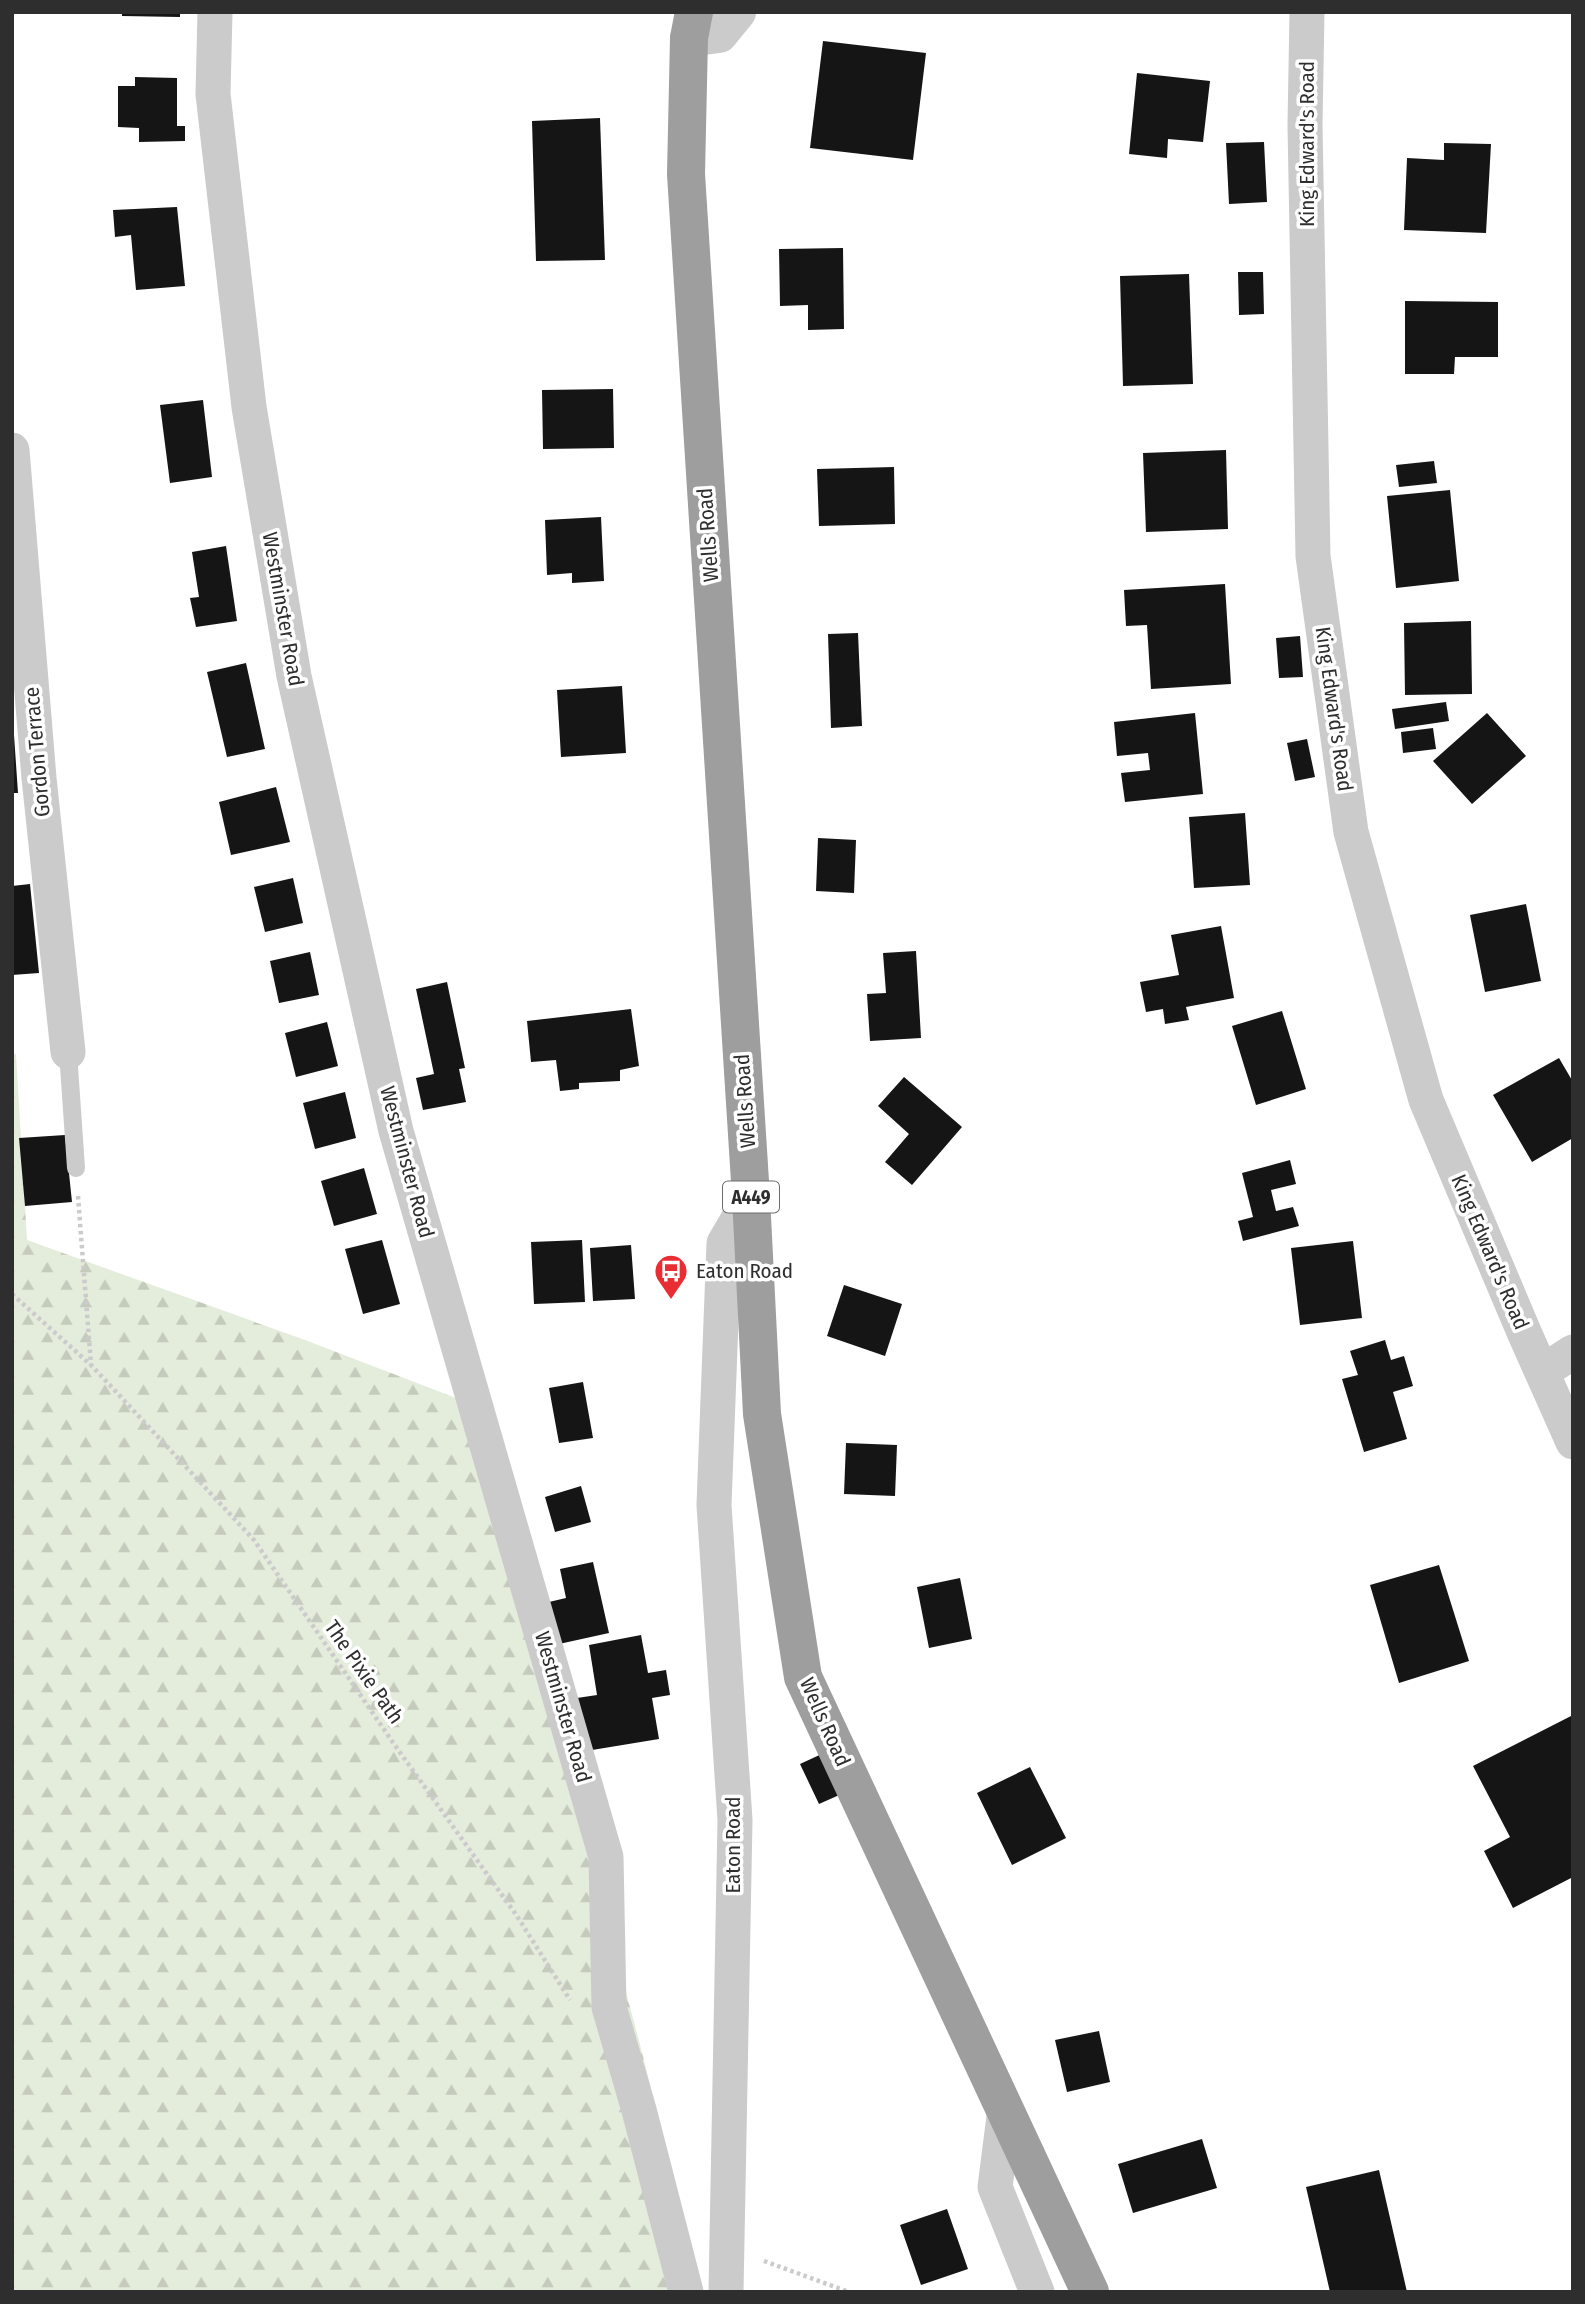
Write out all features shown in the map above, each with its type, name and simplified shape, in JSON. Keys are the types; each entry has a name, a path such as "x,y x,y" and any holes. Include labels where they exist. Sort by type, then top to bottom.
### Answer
{"highway":[{"name":"Wells Road","path":"692,25 686,174 751,1197 762,1413 803,1677 1090,2292"}],"street":[{"name":"Westminster Road","path":"215,12 213,94 249,407 294,676 396,1131 606,1857 609,2007 686,2292"},
{"path":"692,25 719,34 737,12"},
{"name":"King Edward's Road","path":"1307,12 1305,125 1312,556 1351,832 1426,1100 1573,1442"},
{"name":"Gordon Terrace","path":"12,450 39,778 68,1052"},
{"name":"Eaton Road","path":"726,2292 735,1820 714,1505 724,1243 751,1197"},
{"path":"1542,1372 1573,1352"},
{"path":"1005,2109 995,2187 1037,2292"}],"lane":[{"path":"68,1052 76,1168"}],"path":[{"path":"76,1168 92,1366"},
{"name":"The Pixie Path","path":"12,1294 92,1366 254,1540 394,1744 517,1916 575,2007"},
{"path":"727,2248 849,2292"}],"green space":[{"path":"12,1054 16,1054 27,1240 305,1340 469,1403 703,2292 12,2292"}],"building":[{"path":"122,12 180,12 180,17 122,16"},
{"path":"823,41 926,53 913,160 810,148"},
{"path":"1137,73 1210,81 1203,142 1168,139 1167,158 1129,154"},
{"path":"135,77 177,78 177,126 185,126 185,141 139,142 139,128 118,127 118,86 135,86"},
{"path":"600,118 605,260 536,261 532,121"},
{"path":"1264,142 1267,202 1229,204 1226,143"},
{"path":"1444,143 1491,144 1486,233 1404,230 1407,158 1444,160"},
{"path":"177,207 185,286 136,290 131,235 115,237 113,210"},
{"path":"843,248 844,329 808,330 808,305 780,306 779,249"},
{"path":"1238,272 1263,272 1264,314 1239,315"},
{"path":"1189,274 1193,384 1123,386 1120,276"},
{"path":"1405,301 1498,302 1498,357 1455,357 1454,374 1405,374"},
{"path":"613,389 614,448 543,449 542,390"},
{"path":"203,400 212,477 170,483 160,405"},
{"path":"1226,450 1228,529 1146,532 1143,453"},
{"path":"1434,461 1437,483 1399,487 1396,465"},
{"path":"894,467 895,524 819,526 817,469"},
{"path":"1450,490 1459,581 1396,588 1387,496"},
{"path":"601,517 604,581 572,583 572,573 547,575 545,520"},
{"path":"226,546 237,621 196,627 190,598 199,597 192,552"},
{"path":"1225,584 1231,684 1151,689 1147,625 1126,626 1124,590"},
{"path":"1471,621 1472,694 1405,695 1404,623"},
{"path":"858,633 862,726 831,728 828,634"},
{"path":"1300,636 1303,677 1279,678 1276,638"},
{"path":"246,663 265,749 227,757 207,672"},
{"path":"622,686 626,753 561,757 557,690"},
{"path":"1446,702 1449,721 1395,729 1392,709"},
{"path":"1195,713 1203,794 1125,802 1121,773 1150,770 1148,753 1117,756 1114,722"},
{"path":"1487,713 1526,756 1472,804 1433,761"},
{"path":"1433,728 1436,749 1403,753 1401,732"},
{"path":"14,735 18,793 12,793"},
{"path":"1307,739 1315,777 1295,781 1287,743"},
{"path":"276,787 290,842 231,855 219,802"},
{"path":"1245,813 1250,885 1194,888 1189,817"},
{"path":"818,838 856,840 854,893 816,891"},
{"path":"293,878 303,923 265,932 254,887"},
{"path":"30,884 39,973 12,975 12,886"},
{"path":"1526,904 1541,981 1485,992 1470,915"},
{"path":"1221,926 1234,998 1186,1007 1189,1020 1165,1024 1163,1009 1146,1012 1140,982 1179,975 1171,935"},
{"path":"916,951 921,1038 870,1041 867,994 886,993 883,953"},
{"path":"310,952 319,995 279,1003 270,961"},
{"path":"447,982 465,1068 459,1069 466,1102 423,1110 416,1078 434,1074 416,989"},
{"path":"631,1009 639,1066 620,1070 620,1081 579,1083 579,1089 560,1091 556,1060 531,1062 527,1021"},
{"path":"1282,1011 1306,1089 1256,1105 1232,1026"},
{"path":"327,1022 338,1066 296,1077 285,1033"},
{"path":"1559,1058 1573,1082 1573,1138 1532,1162 1493,1095"},
{"path":"904,1077 962,1127 912,1185 885,1162 909,1134 878,1106"},
{"path":"345,1092 356,1138 315,1149 303,1103"},
{"path":"65,1135 72,1202 25,1206 19,1138"},
{"path":"1290,1160 1296,1184 1271,1190 1276,1211 1293,1207 1299,1226 1243,1241 1238,1221 1253,1217 1242,1173"},
{"path":"364,1168 377,1214 334,1226 321,1181"},
{"path":"382,1240 400,1304 363,1314 345,1249"},
{"path":"582,1240 585,1302 534,1304 531,1242"},
{"path":"1353,1241 1362,1318 1300,1325 1291,1248"},
{"path":"631,1245 635,1299 593,1301 590,1248"},
{"path":"844,1285 902,1304 885,1356 827,1336"},
{"path":"1385,1340 1391,1360 1404,1356 1413,1386 1393,1392 1407,1439 1364,1452 1342,1379 1358,1375 1350,1351"},
{"path":"583,1382 593,1438 559,1443 549,1388"},
{"path":"846,1443 897,1445 895,1496 844,1494"},
{"path":"581,1486 591,1522 555,1532 545,1497"},
{"path":"593,1562 609,1633 559,1644 549,1602 566,1598 560,1569"},
{"path":"1439,1565 1469,1661 1399,1683 1370,1585"},
{"path":"960,1578 972,1639 929,1648 917,1587"},
{"path":"641,1635 648,1673 666,1670 670,1695 652,1698 659,1739 586,1751 577,1698 597,1695 589,1645"},
{"path":"1573,1715 1573,1877 1513,1908 1484,1851 1510,1837 1473,1766"},
{"path":"826,1752 846,1792 819,1804 800,1764"},
{"path":"1030,1767 1066,1838 1012,1865 977,1793"},
{"path":"1099,2031 1110,2082 1067,2092 1055,2040"},
{"path":"1202,2139 1217,2188 1133,2213 1118,2164"},
{"path":"1379,2170 1407,2292 1330,2292 1306,2187"},
{"path":"947,2209 968,2269 921,2285 900,2225"}],"place":[{"name":"Eaton Road","path":"671,1301"}]}
